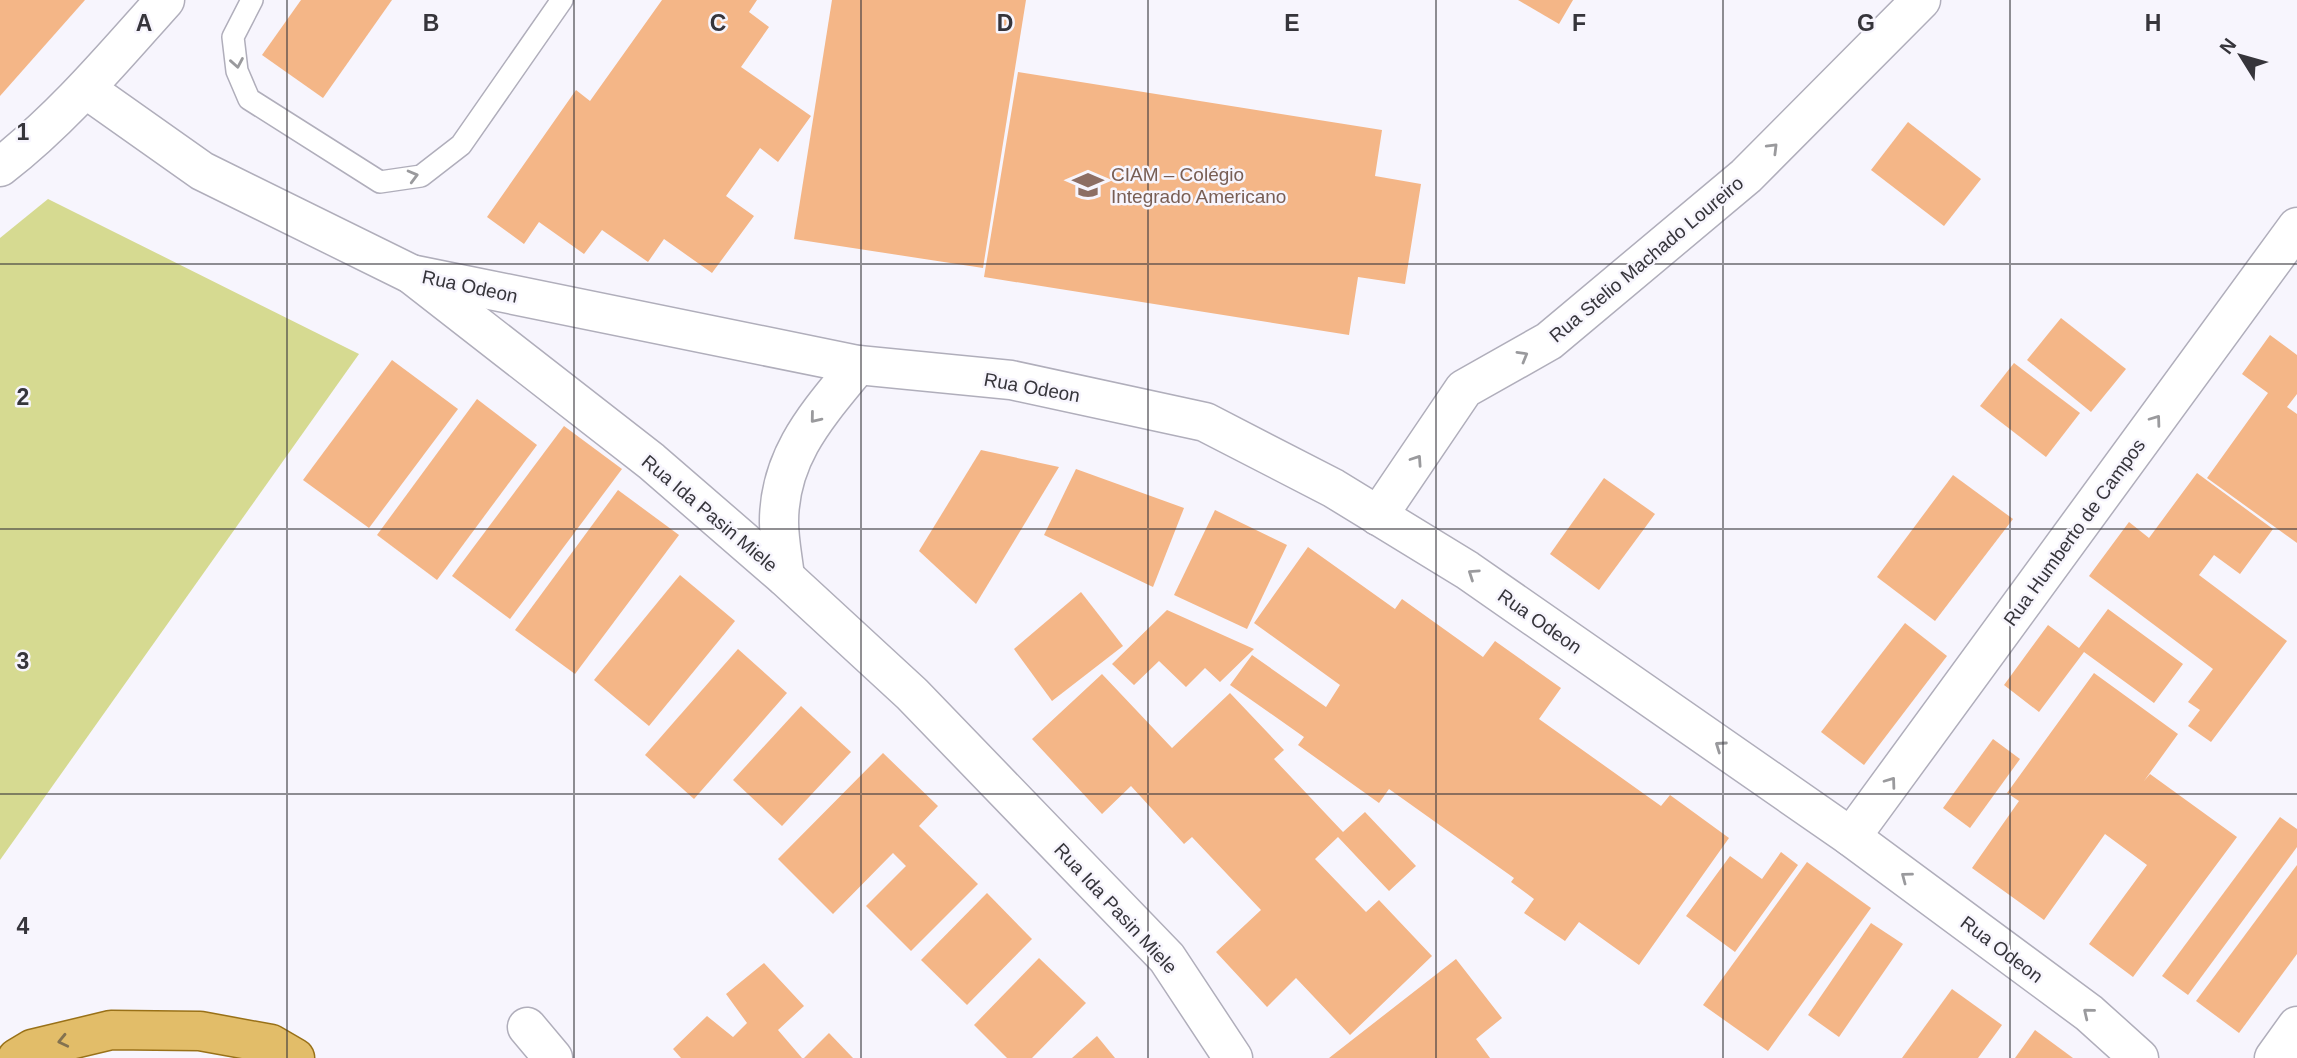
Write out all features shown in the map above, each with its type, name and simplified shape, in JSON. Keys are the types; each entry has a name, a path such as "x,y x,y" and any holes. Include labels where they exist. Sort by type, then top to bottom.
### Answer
{"main road":[{"path":"17,1058 32,1049 103,1044 200,1031 271,1044 295,1058"}],"street":[{"path":"0,167 32,143 86,89 165,0"},
{"name":"Rua Stelio Machado Loureiro","path":"1378,516 1464,389 1549,341 1746,176 1920,0"},
{"name":"Rua Ida Pasin Miele","path":"86,89 202,171 411,274 651,461 785,577 912,694 1167,958 1233,1058"},
{"name":"Rua Humberto de Campos","path":"1851,837 2297,227"},
{"name":"Rua Odeon","path":"411,274 858,365 1011,380 1205,422 1333,488 1466,570 1851,837 2089,1013 2139,1058"},
{"path":"785,577 779,521 786,472 807,428 858,365"},
{"path":"2274,1058 2297,1026"},
{"path":"527,1027 553,1058"}],"lane":[{"path":"252,0 233,37 237,71 249,99 380,182 421,176 461,145 562,0"}],"green space":[{"path":"48,199 359,354 0,860 0,238"}],"building":[{"path":"0,0 85,0 0,96"},
{"path":"301,0 392,0 323,98 262,55"},
{"path":"662,0 757,0 749,12 769,27 741,67 811,116 778,162 760,148 726,196 754,216 712,273 664,239 648,262 602,230 584,254 539,222 524,244 487,217 576,90 590,101"},
{"path":"832,0 1026,0 983,268 794,239"},
{"path":"1518,0 1573,0 1559,24"},
{"path":"1018,72 1382,130 1375,176 1421,184 1405,284 1358,277 1349,335 984,277"},
{"path":"1908,122 1981,179 1944,226 1871,170"},
{"path":"2061,318 2126,369 2091,412 2027,360"},
{"path":"2270,335 2297,355 2297,394 2287,407 2297,414 2297,543 2207,478 2268,393 2242,374"},
{"path":"392,360 458,409 369,528 303,480"},
{"path":"2014,363 2080,413 2046,457 1980,406"},
{"path":"477,399 537,445 437,580 377,535"},
{"path":"564,426 622,469 510,619 452,576"},
{"path":"981,450 1059,467 976,604 919,551"},
{"path":"1076,469 1184,508 1153,587 1044,535"},
{"path":"2197,473 2273,529 2240,574 2214,555 2199,575 2287,641 2211,742 2188,726 2200,710 2188,702 2213,669 2089,576 2129,522 2149,538"},
{"path":"1953,475 2013,519 1935,621 1877,577"},
{"path":"1604,478 1655,514 1599,590 1550,554"},
{"path":"618,490 679,535 575,674 515,630"},
{"path":"1215,510 1287,545 1247,629 1174,595"},
{"path":"1308,547 1395,609 1402,599 1483,657 1495,641 1561,688 1539,719 1661,806 1670,795 1729,838 1639,965 1579,922 1565,941 1524,913 1534,899 1511,882 1514,878 1389,789 1379,803 1298,745 1304,737 1230,685 1252,655 1326,707 1340,685 1254,623"},
{"path":"680,575 735,621 649,726 594,680"},
{"path":"1081,592 1123,646 1052,701 1014,649"},
{"path":"2108,609 2183,664 2154,703 2084,652 2039,712 2004,685 2048,625 2079,648"},
{"path":"1167,610 1254,649 1220,682 1205,668 1186,687 1159,661 1134,685 1112,664"},
{"path":"1905,623 1947,656 1864,765 1821,732"},
{"path":"738,649 787,693 694,799 645,755"},
{"path":"2094,673 2178,734 2144,781 2150,774 2237,837 2133,977 2089,944 2147,865 2105,834 2044,920 1972,868 2019,801 2007,793"},
{"path":"1102,674 1172,748 1230,693 1284,750 1274,759 1343,832 1365,812 1416,866 1389,891 1338,837 1315,859 1366,912 1379,900 1432,956 1350,1035 1296,978 1267,1007 1216,952 1261,910 1192,837 1184,844 1131,786 1102,814 1032,739"},
{"path":"801,706 851,752 782,826 733,780"},
{"path":"1993,739 2020,759 1970,828 1943,808"},
{"path":"883,753 938,806 919,826 978,884 911,951 866,906 906,866 893,853 833,914 778,859"},
{"path":"2280,817 2297,829 2297,847 2188,995 2162,976"},
{"path":"1781,852 1798,865 1735,952 1686,916 1730,856 1762,879"},
{"path":"1807,862 1871,908 1768,1051 1703,1005"},
{"path":"2297,865 2297,954 2239,1033 2196,1001"},
{"path":"987,893 1032,939 967,1005 921,960"},
{"path":"1871,923 1903,944 1839,1037 1808,1015"},
{"path":"1039,958 1086,1003 1032,1058 1007,1058 974,1025"},
{"path":"1456,959 1502,1018 1476,1039 1490,1058 1329,1058"},
{"path":"764,963 804,1006 778,1030 802,1058 681,1058 673,1049 707,1016 733,1037 747,1023 726,994"},
{"path":"1952,989 2002,1025 1978,1058 1902,1058"},
{"path":"2035,1030 2073,1058 2015,1058"},
{"path":"829,1033 853,1058 804,1058"},
{"path":"1097,1036 1115,1058 1072,1058"}],"place":[{"name":"CIAM – Colégio Integrado Americano","path":"1088,185"}]}
